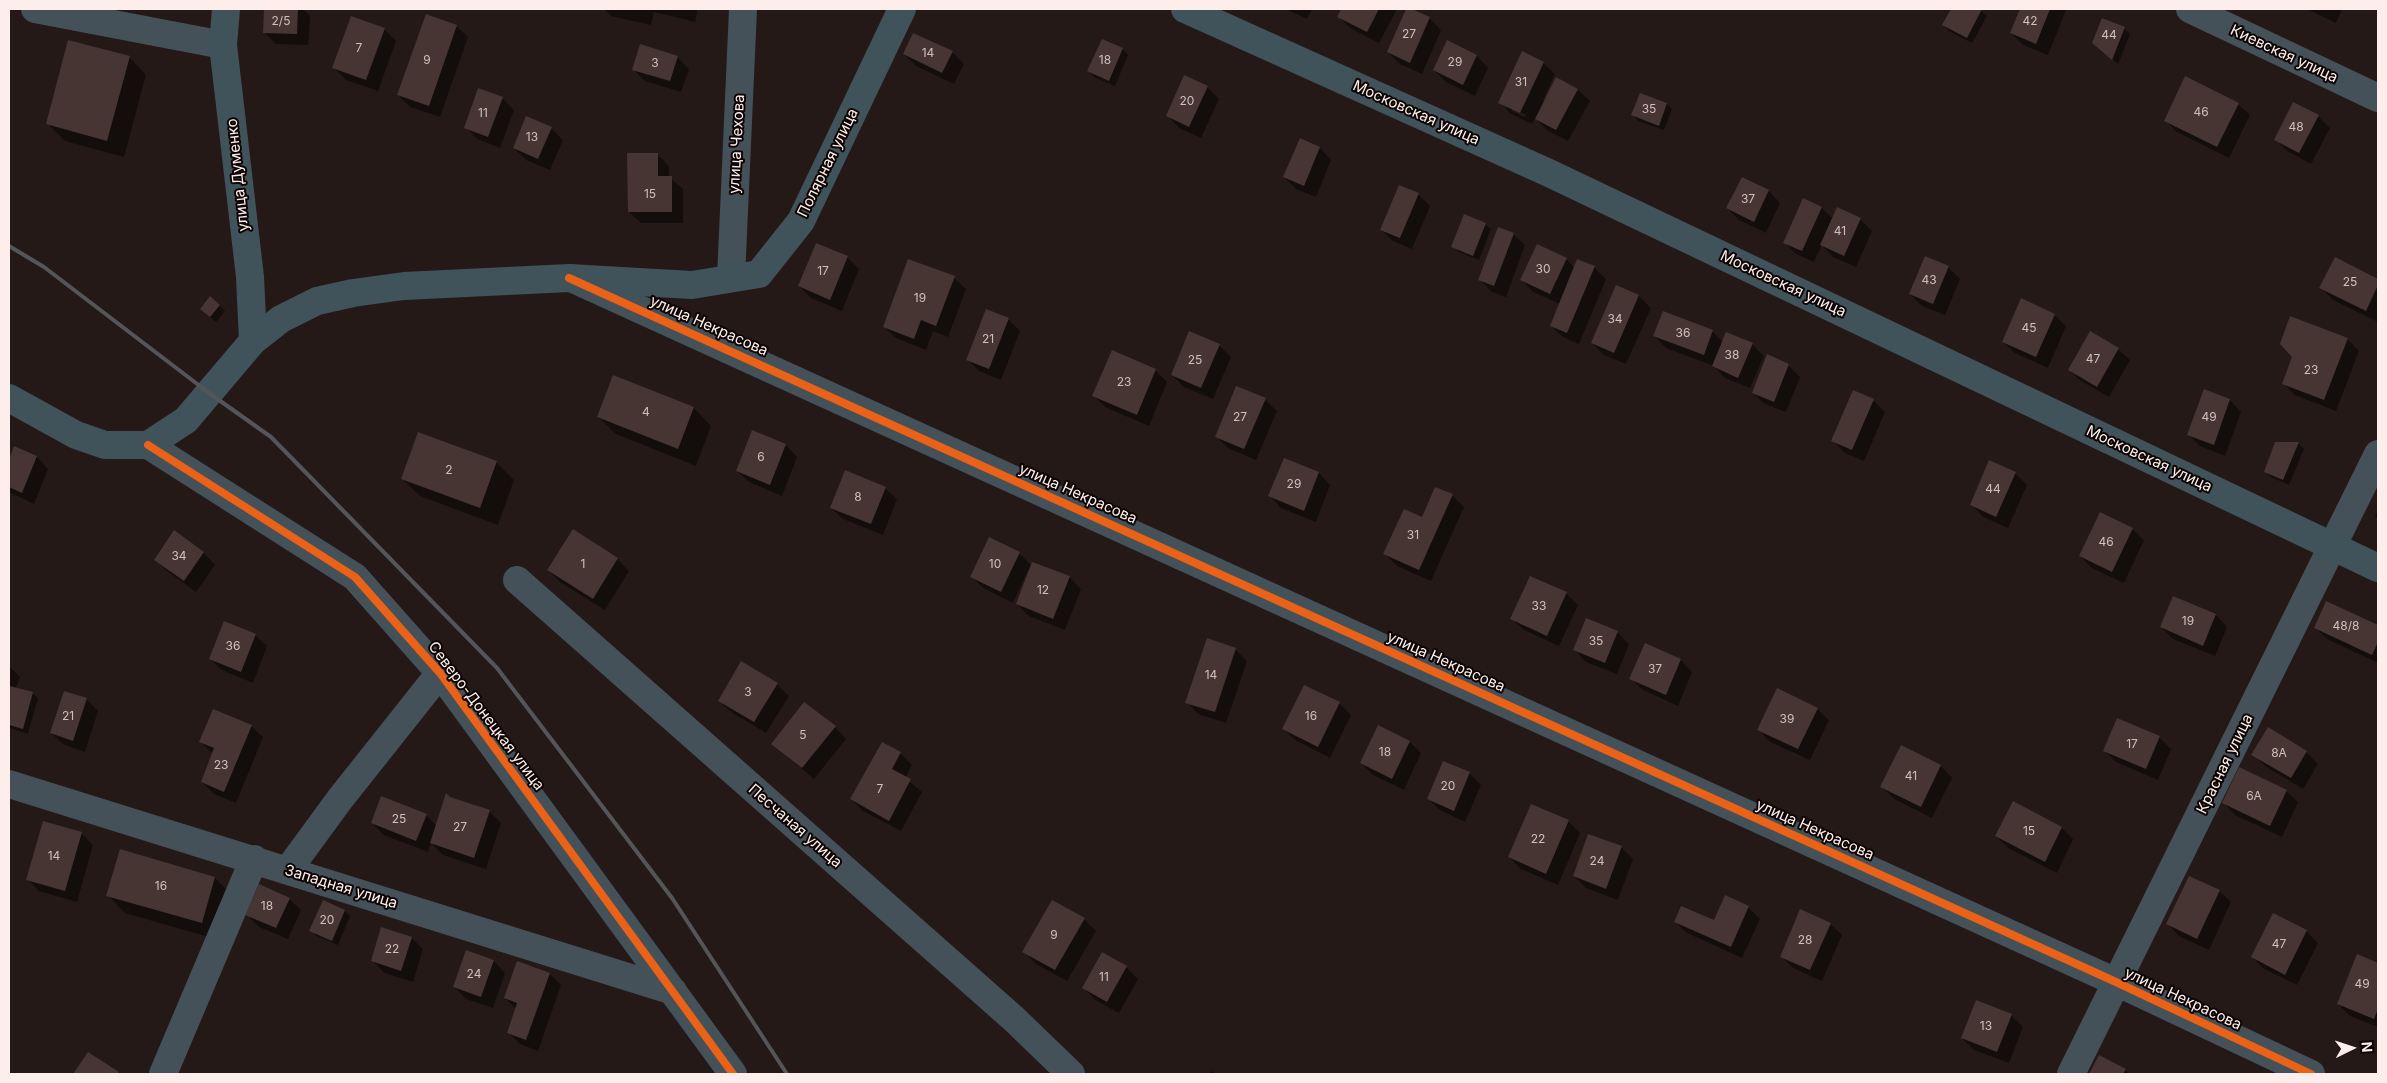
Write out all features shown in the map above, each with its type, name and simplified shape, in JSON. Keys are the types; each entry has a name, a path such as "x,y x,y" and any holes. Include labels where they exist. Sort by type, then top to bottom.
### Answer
{"main road":[{"name":"улица Думенко","path":"226,9 223,45 250,277 253,341"},
{"name":"Полярная улица","path":"148,445 186,420 253,341 281,319 317,301 353,293 404,286 569,278 692,285 759,274 801,220 902,9"},
{"name":"Московская улица","path":"1184,9 1550,173 2378,568"},
{"path":"9,398 76,435 105,445 148,445"}],"street":[{"path":"35,9 223,45"},
{"name":"улица Чехова","path":"731,278 743,9"},
{"name":"Киевская улица","path":"2190,9 2378,98"},
{"name":"улица Некрасова","path":"569,278 2116,982 2311,1074"},
{"name":"Северо-Донецкая улица","path":"148,445 355,577 440,673 733,1074"},
{"name":"Красная улица","path":"2071,1074 2378,454"},
{"name":"Песчаная улица","path":"516,580 1014,1019 1071,1074"},
{"path":"288,870 346,792 440,673"},
{"name":"Западная улица","path":"9,784 673,990"},
{"path":"163,1074 254,860"}],"building":[{"path":"264,9 298,9 297,34 263,33"},
{"path":"1341,9 1379,9 1367,32 1337,17"},
{"path":"1406,9 1412,9 1430,17 1410,63 1387,52"},
{"path":"1951,9 1982,9 1967,38 1942,25"},
{"path":"2020,9 2050,9 2036,44 2010,33"},
{"path":"426,14 457,25 429,106 397,95"},
{"path":"351,16 385,28 366,80 332,68"},
{"path":"2102,18 2125,27 2112,60 2092,43"},
{"path":"913,33 953,51 942,73 903,54"},
{"path":"1102,39 1123,48 1109,81 1087,71"},
{"path":"68,40 130,56 107,141 46,124"},
{"path":"1447,40 1477,55 1463,85 1433,70"},
{"path":"640,44 678,56 670,81 632,70"},
{"path":"1522,51 1544,62 1520,113 1498,103"},
{"path":"1184,75 1208,86 1189,127 1166,116"},
{"path":"2185,76 2239,103 2217,147 2164,121"},
{"path":"1556,77 1578,89 1556,130 1535,119"},
{"path":"478,88 503,97 488,137 464,128"},
{"path":"1640,93 1667,103 1659,126 1631,115"},
{"path":"2293,102 2319,115 2299,153 2274,140"},
{"path":"526,116 552,127 538,159 513,148"},
{"path":"1300,138 1320,147 1304,186 1283,177"},
{"path":"627,153 658,153 658,176 672,176 672,212 628,212"},
{"path":"1742,177 1769,190 1754,222 1726,208"},
{"path":"1399,185 1419,193 1400,238 1380,230"},
{"path":"1803,198 1822,207 1802,251 1783,243"},
{"path":"1837,207 1861,218 1844,256 1820,245"},
{"path":"1464,214 1486,223 1473,256 1451,247"},
{"path":"1498,227 1514,233 1494,286 1478,280"},
{"path":"816,243 848,256 830,300 798,286"},
{"path":"1537,244 1567,258 1550,294 1520,280"},
{"path":"1925,256 1949,266 1933,304 1909,294"},
{"path":"2335,257 2378,279 2378,285 2366,311 2319,288"},
{"path":"908,259 955,276 936,326 921,320 914,339 883,327"},
{"path":"1577,259 1595,266 1567,333 1550,326"},
{"path":"1616,285 1639,295 1614,353 1591,343"},
{"path":"210,296 220,305 210,317 200,309"},
{"path":"2021,298 2055,314 2036,357 2002,342"},
{"path":"986,309 1009,318 989,369 966,360"},
{"path":"1663,311 1713,330 1704,355 1653,336"},
{"path":"2290,316 2348,338 2324,400 2282,384 2292,357 2280,344"},
{"path":"1189,331 1220,344 1201,388 1171,375"},
{"path":"2090,331 2119,348 2097,387 2068,370"},
{"path":"1726,332 1753,343 1738,378 1712,366"},
{"path":"1112,350 1156,369 1137,415 1092,396"},
{"path":"1767,354 1789,364 1774,402 1752,393"},
{"path":"613,375 694,407 678,449 597,417"},
{"path":"1236,386 1266,398 1244,449 1215,437"},
{"path":"2204,389 2230,399 2214,445 2187,435"},
{"path":"1853,390 1874,399 1852,450 1831,441"},
{"path":"752,430 786,444 770,485 736,471"},
{"path":"418,432 497,461 480,508 401,479"},
{"path":"2275,442 2299,442 2283,480 2264,472"},
{"path":"14,446 37,456 22,493 9,487 9,459"},
{"path":"1284,458 1319,472 1304,511 1268,496"},
{"path":"1989,460 2016,472 1996,517 1970,505"},
{"path":"845,470 886,487 871,524 830,508"},
{"path":"1435,487 1453,494 1419,570 1383,554 1404,509 1422,517"},
{"path":"2100,512 2133,528 2112,572 2079,556"},
{"path":"573,529 618,558 593,599 547,570"},
{"path":"174,530 204,552 184,581 154,560"},
{"path":"989,537 1020,552 1001,592 970,577"},
{"path":"1032,562 1070,576 1053,619 1016,604"},
{"path":"1530,576 1567,592 1547,636 1510,619"},
{"path":"2173,596 2216,614 2203,646 2160,627"},
{"path":"2326,601 2378,625 2378,642 2372,655 2314,628"},
{"path":"1586,618 1618,631 1605,663 1573,650"},
{"path":"224,621 256,634 241,672 209,659"},
{"path":"1207,638 1236,648 1215,712 1185,703"},
{"path":"1645,643 1681,659 1666,695 1629,679"},
{"path":"741,661 778,683 754,722 718,701"},
{"path":"1304,685 1340,702 1318,747 1282,729"},
{"path":"10,686 33,692 23,729 9,725"},
{"path":"1777,688 1818,708 1798,749 1757,730"},
{"path":"64,691 87,698 73,741 50,733"},
{"path":"804,702 836,726 802,768 771,744"},
{"path":"213,709 252,725 224,792 201,782 214,748 199,742"},
{"path":"2117,718 2160,736 2146,769 2103,751"},
{"path":"1378,725 1410,741 1392,779 1360,763"},
{"path":"2268,727 2307,751 2291,778 2251,755"},
{"path":"882,742 901,752 892,769 911,779 889,821 850,799"},
{"path":"1901,745 1941,765 1921,807 1880,787"},
{"path":"1443,761 1470,772 1454,811 1427,799"},
{"path":"2239,767 2287,790 2270,826 2222,803"},
{"path":"446,793 450,797 490,810 474,858 430,843"},
{"path":"381,796 427,814 416,841 371,823"},
{"path":"2013,801 2062,827 2045,862 1995,836"},
{"path":"1531,804 1569,820 1546,874 1508,857"},
{"path":"43,821 82,832 65,891 26,880"},
{"path":"1588,834 1622,846 1606,889 1573,876"},
{"path":"120,849 215,877 202,923 106,896"},
{"path":"2189,876 2220,890 2197,939 2166,924"},
{"path":"259,884 290,898 276,928 245,915"},
{"path":"1725,895 1749,906 1731,947 1674,922 1681,906 1714,920"},
{"path":"323,900 345,910 332,941 309,931"},
{"path":"1052,900 1085,918 1055,970 1022,952"},
{"path":"1800,909 1831,923 1810,970 1780,957"},
{"path":"2273,913 2307,930 2285,975 2251,957"},
{"path":"381,927 412,937 401,971 371,961"},
{"path":"466,950 494,960 481,997 453,987"},
{"path":"1102,952 1127,966 1107,1002 1082,988"},
{"path":"2357,954 2378,963 2378,1009 2374,1019 2337,1004"},
{"path":"517,961 550,973 526,1040 507,1033 517,1003 504,998"},
{"path":"1976,1000 2012,1014 1997,1052 1961,1038"},
{"path":"88,1052 119,1072 117,1074 73,1074"},
{"path":"2099,1055 2126,1069 2123,1074 2089,1074"}],"railway":[{"path":"9,246 44,267 209,393 271,437 497,668 672,898 787,1074"}],"cycle path":[{"path":"569,278 2116,982 2311,1074"},
{"path":"148,445 355,577 440,673 733,1074"}]}
